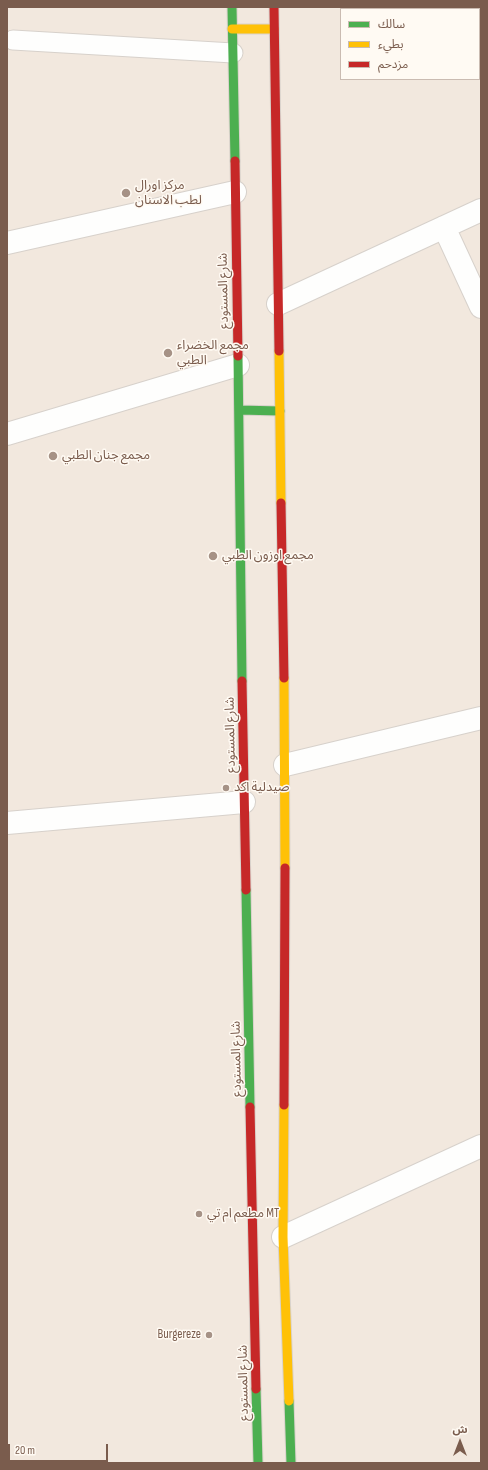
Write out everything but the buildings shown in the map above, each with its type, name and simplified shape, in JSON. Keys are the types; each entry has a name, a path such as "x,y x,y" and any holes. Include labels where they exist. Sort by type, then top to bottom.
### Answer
{"main road":[{"name":"شارع المستودع","path":"232,7 244,802 260,1334 258,1463"},
{"path":"274,7 285,765 283,1334 291,1463"},
{"path":"232,29 274,29"},
{"path":"239,410 280,411"}],"street":[{"path":"7,243 235,192"},
{"path":"278,304 481,210"},
{"path":"444,227 481,307"},
{"path":"7,434 238,365"},
{"path":"285,765 481,718"},
{"path":"7,823 244,802"},
{"path":"283,1237 481,1146"}],"lane":[{"path":"13,40 233,53"}],"shaded area":[{"path":"7,7 481,7 481,1463 7,1463"}],"traffic: fast":[{"path":"232,7 235,161"},
{"path":"238,356 242,681"},
{"path":"239,410 280,411"},
{"path":"246,890 250,1107"},
{"path":"256,1389 258,1463"},
{"path":"289,1401 291,1463"}],"traffic: slow":[{"path":"232,29 274,29"},
{"path":"279,351 281,503"},
{"path":"284,678 285,868"},
{"path":"284,1105 283,1237 289,1401"}],"traffic: jam":[{"path":"274,7 279,351"},
{"path":"235,161 238,356"},
{"path":"281,503 284,678"},
{"path":"242,681 246,890"},
{"path":"284,1105 285,868"},
{"path":"250,1107 256,1389"}],"place":[{"name":"مركز اورال لطب الاسنان","path":"126,193"},
{"name":"مجمع الخضراء الطبي","path":"168,353"},
{"name":"مجمع جنان الطبي","path":"53,456"},
{"name":"مجمع اوزون الطبي","path":"213,556"},
{"name":"صيدلية اكد","path":"226,788"},
{"name":"مطعم ام تي MT","path":"199,1214"},
{"name":"Burgereze","path":"209,1335"}]}
